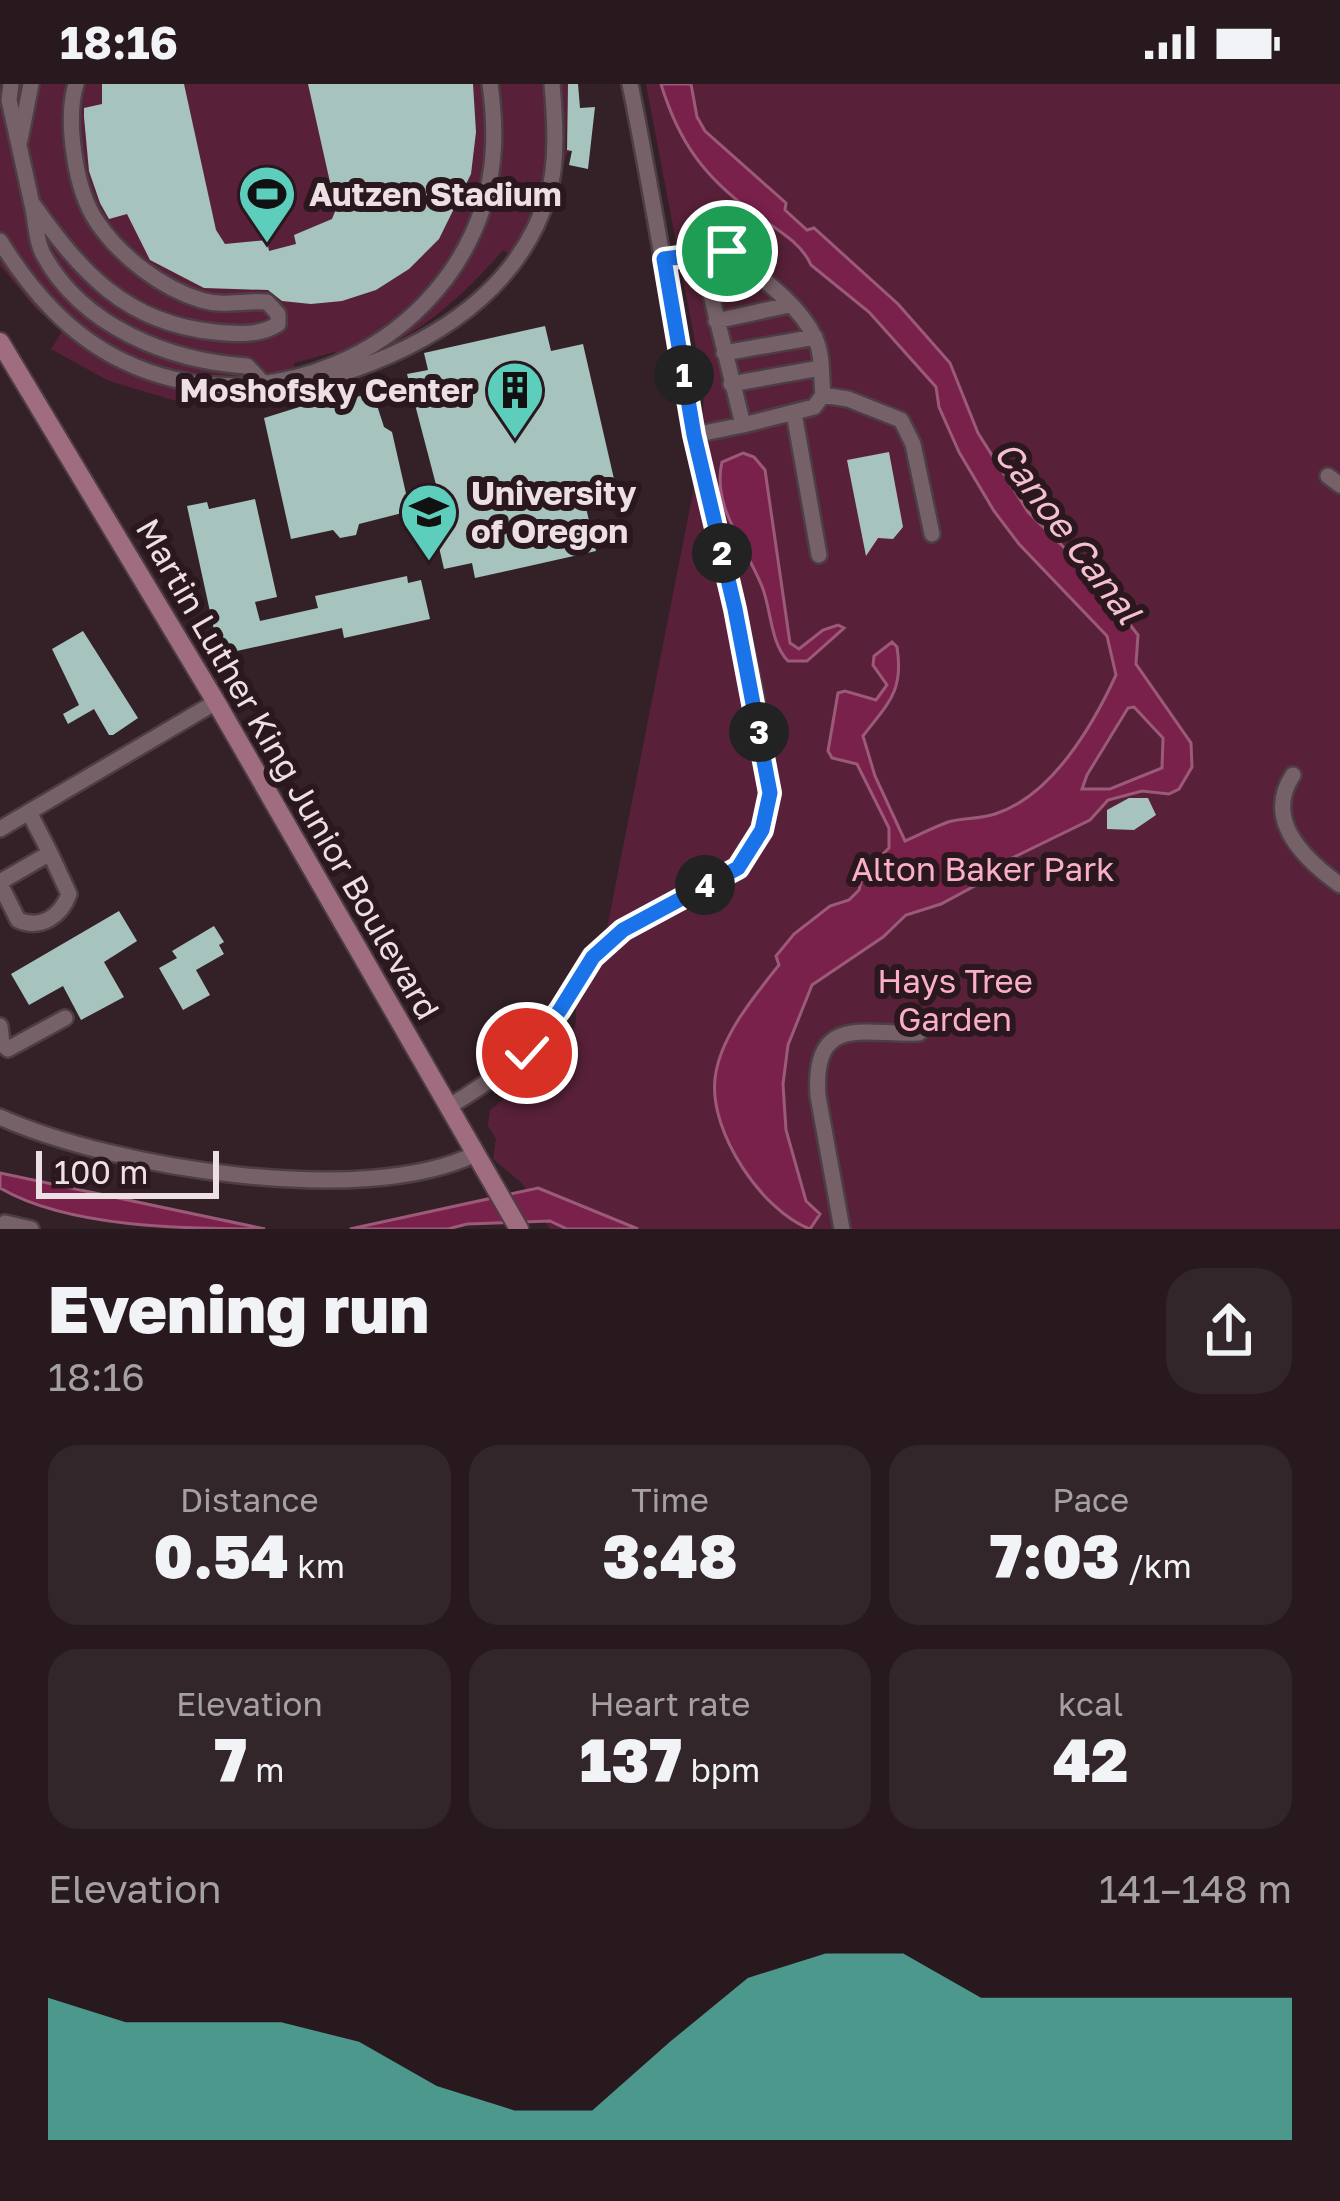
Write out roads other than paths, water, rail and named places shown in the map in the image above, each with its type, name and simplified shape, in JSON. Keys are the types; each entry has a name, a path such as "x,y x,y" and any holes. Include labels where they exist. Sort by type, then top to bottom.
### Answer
{"main road":[{"name":"Martin Luther King Junior Boulevard","path":"0,342 216,702 519,1229"}],"street":[{"path":"11,84 9,100 44,254 59,277 98,314 133,336 170,353 248,366 264,385"},
{"path":"20,142 32,84"},
{"path":"32,203 77,265 141,311 208,332 254,333 278,324 278,314 267,302 215,304 166,285 100,227 85,193 71,130 76,84"},
{"path":"0,241 46,304 69,326 122,360 193,383 287,381 357,355 409,318 449,275 469,242 488,187 495,130 490,84"},
{"path":"287,381 308,384 416,346 489,292 529,236 547,198 552,84"},
{"path":"448,1107 494,1080 527,1053 593,957 623,930 738,868 762,830 770,793 735,609 694,435 630,84"},
{"path":"664,259 727,251 788,305 814,337 820,368 823,395 814,406 694,435"},
{"path":"701,254 743,425"},
{"path":"710,290 761,279"},
{"path":"716,321 788,305"},
{"path":"724,352 814,337"},
{"path":"731,384 820,368"},
{"path":"823,395 848,399 901,420 913,444 932,534"},
{"path":"794,413 819,555"},
{"path":"2,824 216,702"},
{"path":"1293,775 1281,794 1284,823 1314,866 1340,885"},
{"path":"29,812 50,853 69,894 61,910 50,918 37,924 18,920 0,883 50,853"},
{"path":"0,1030 4,1047 12,1048 65,1018"},
{"path":"842,1229 818,1096 821,1060 835,1038 844,1033 919,1033"},
{"path":"0,1117 68,1144 318,1182 411,1173 475,1154"},
{"path":"4,1229 5,1223 32,1229"}],"place":[{"name":"Autzen Stadium","path":"267,245"},
{"name":"Moshofsky Center","path":"515,441"},
{"name":"University of Oregon","path":"429,563"}],"water label":[{"name":"Canoe Canal","path":"1068,532"}],"park label":[{"name":"Alton Baker Park","path":"983,869"},
{"name":"Hays Tree Garden","path":"955,1000"}]}
